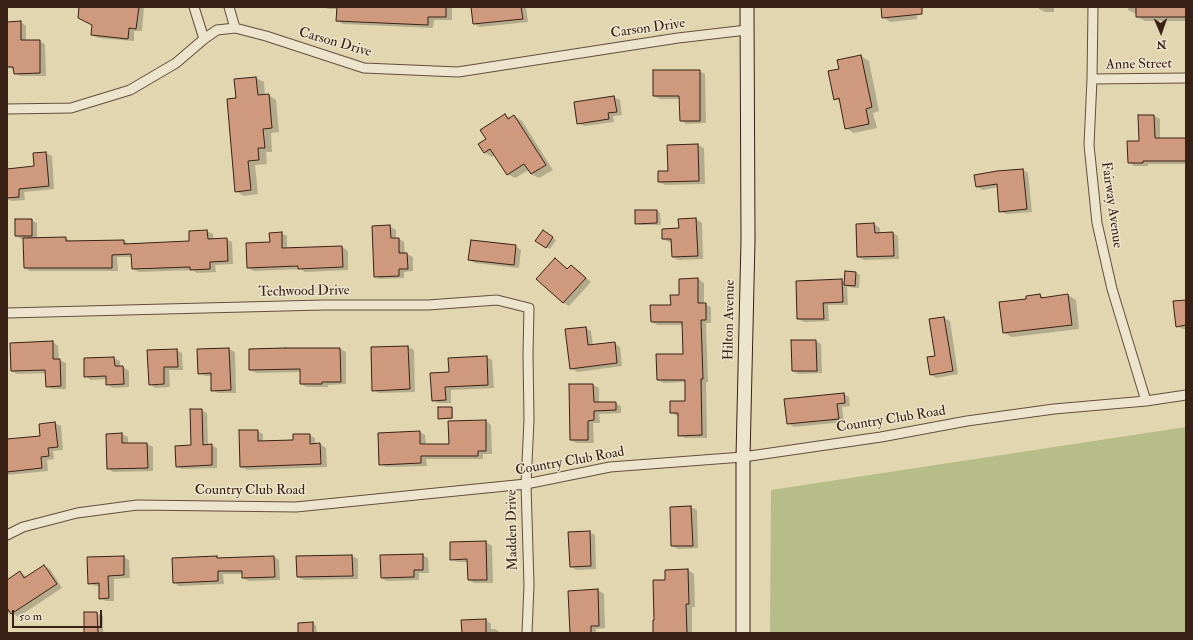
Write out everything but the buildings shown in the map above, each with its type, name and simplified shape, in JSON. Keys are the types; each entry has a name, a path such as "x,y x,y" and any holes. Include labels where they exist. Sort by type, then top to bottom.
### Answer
{"street":[{"path":"194,7 204,39"},
{"path":"230,7 234,28"},
{"name":"Hilton Avenue","path":"743,633 742,457 748,240 747,7"},
{"name":"Fairway Avenue","path":"1093,7 1092,79 1088,145 1097,223 1112,289 1146,401"},
{"name":"Carson Drive","path":"7,109 71,108 130,90 176,63 217,30 234,28 266,36 364,68 458,72 678,38 746,30"},
{"name":"Anne Street","path":"1092,79 1186,78"},
{"name":"Techwood Drive","path":"7,313 323,305 428,305 498,300 529,308 528,378"},
{"name":"Madden Drive","path":"527,633 529,585 526,484 529,420 528,378"},
{"name":"Country Club Road","path":"7,535 23,527 77,513 137,505 296,507 526,484 610,467 742,457 882,437 967,421 1054,409 1146,401 1186,394"}],"green space":[{"path":"1186,427 1186,633 770,633 771,490"}]}
